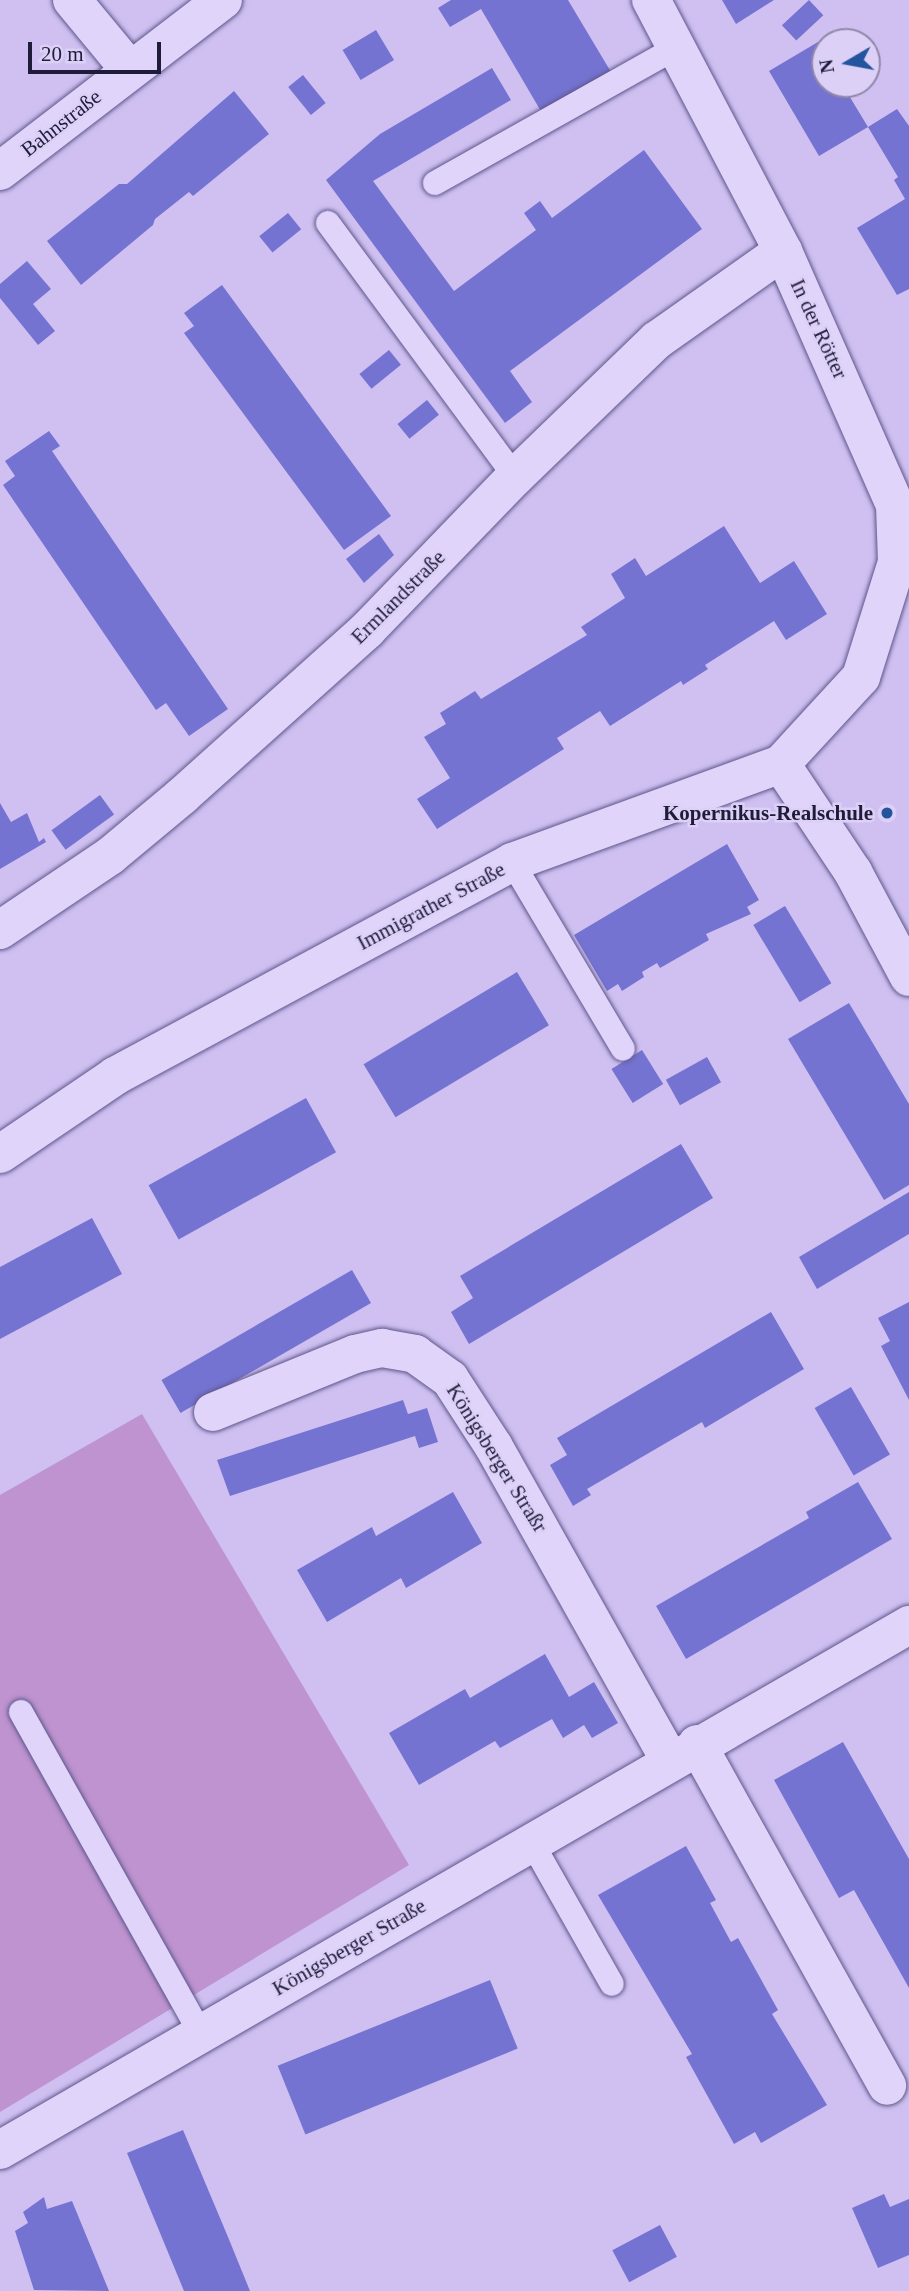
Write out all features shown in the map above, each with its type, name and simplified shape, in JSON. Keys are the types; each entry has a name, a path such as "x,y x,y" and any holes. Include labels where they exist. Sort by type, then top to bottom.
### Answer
{"street":[{"path":"72,0 130,70"},
{"name":"Bahnstraße","path":"0,171 223,0"},
{"name":"In der Rötter","path":"651,0 679,47 783,251 895,505 897,562 861,677"},
{"name":"Ermlandstraße","path":"0,930 110,856 182,796 367,630 515,477 657,341 783,251"},
{"name":"Immigrather Straße","path":"0,1154 115,1076 512,862 781,764 861,677"},
{"path":"781,764 853,872 909,978"},
{"name":"Königsberger Straßr","path":"214,1412 355,1354 382,1348 415,1354 450,1379 683,1752"},
{"name":"Königsberger Straße","path":"0,2150 683,1752 909,1625"},
{"path":"683,1752 887,2086"}],"lane":[{"path":"435,183 679,47"},
{"path":"328,223 515,477"},
{"path":"512,862 623,1049"},
{"path":"21,1712 201,2034"},
{"path":"531,1841 612,1984"}],"shaded area":[{"path":"142,1414 409,1865 0,2112 0,1495"}],"building":[{"path":"451,0 568,0 611,72 542,113 481,9 450,27 438,8"},
{"path":"722,0 774,0 736,24"},
{"path":"809,0 823,15 796,41 782,25"},
{"path":"376,30 394,60 361,80 343,50"},
{"path":"811,46 811,98 850,98 868,127 819,156 769,71"},
{"path":"492,68 511,100 373,181 454,291 536,230 524,213 540,201 552,218 644,150 702,229 510,371 532,402 505,423 326,180 380,134"},
{"path":"303,75 326,103 311,115 288,87"},
{"path":"234,91 269,134 193,196 189,192 155,219 153,225 81,285 47,241 119,184 127,184"},
{"path":"897,109 909,126 909,289 897,295 857,228 905,199 894,180 898,177 868,127"},
{"path":"288,213 301,229 272,253 259,236"},
{"path":"27,261 51,289 33,304 55,331 38,345 0,298 0,284"},
{"path":"222,285 391,516 344,550 184,333 194,326 184,313"},
{"path":"389,350 401,365 371,389 359,374"},
{"path":"427,400 439,415 409,439 397,424"},
{"path":"49,431 60,446 52,451 228,709 189,736 166,703 156,710 3,485 15,476 5,461"},
{"path":"724,526 760,583 794,561 827,614 786,640 774,621 705,665 708,669 683,685 681,681 610,726 600,711 557,738 564,749 437,829 417,799 450,778 424,737 446,724 440,713 475,691 481,699 587,635 581,627 625,598 611,574 635,558 646,576"},
{"path":"379,534 394,555 364,583 346,559"},
{"path":"100,795 114,814 66,850 51,830"},
{"path":"0,803 11,822 27,813 39,842 44,838 46,842 0,869"},
{"path":"727,844 759,900 747,907 751,914 706,934 709,940 660,968 657,963 642,972 644,977 622,991 618,984 607,991 574,935"},
{"path":"785,906 831,983 800,1002 753,925"},
{"path":"517,972 549,1025 395,1117 364,1064"},
{"path":"849,1003 909,1104 909,1185 884,1200 788,1039"},
{"path":"642,1050 663,1084 633,1103 611,1069"},
{"path":"707,1057 721,1082 680,1105 666,1080"},
{"path":"306,1098 336,1152 179,1239 149,1185"},
{"path":"681,1144 713,1198 469,1344 451,1312 473,1298 460,1276"},
{"path":"909,1192 909,1234 817,1289 799,1257"},
{"path":"92,1218 122,1274 0,1339 0,1267"},
{"path":"352,1270 371,1303 180,1413 161,1380"},
{"path":"909,1302 909,1400 881,1346 890,1341 878,1318"},
{"path":"771,1312 804,1369 705,1428 702,1422 587,1489 591,1495 573,1506 550,1465 567,1455 557,1438"},
{"path":"851,1387 890,1455 854,1476 815,1408"},
{"path":"403,1400 408,1414 427,1408 438,1442 419,1448 415,1436 230,1496 217,1460"},
{"path":"858,1482 892,1539 686,1659 656,1606 809,1518 806,1512"},
{"path":"453,1492 482,1543 406,1588 401,1578 327,1622 297,1570 372,1527 376,1536"},
{"path":"545,1654 569,1697 594,1682 618,1723 592,1738 584,1725 563,1738 552,1719 500,1748 495,1741 419,1785 389,1733 465,1689 470,1698"},
{"path":"843,1742 909,1859 909,1988 854,1890 839,1898 774,1780"},
{"path":"686,1846 716,1900 710,1903 731,1942 738,1938 778,2010 772,2014 827,2105 761,2143 755,2132 734,2144 686,2057 692,2054 598,1895"},
{"path":"490,1980 518,2049 305,2134 278,2066"},
{"path":"183,2130 250,2291 184,2291 127,2153"},
{"path":"884,2194 890,2207 909,2199 909,2255 878,2268 852,2208"},
{"path":"44,2197 47,2209 72,2201 109,2291 34,2290 15,2231 28,2223 23,2212"},
{"path":"660,2225 677,2257 629,2282 612,2250"}],"place":[{"name":"Kopernikus-Realschule","path":"887,813"}]}
